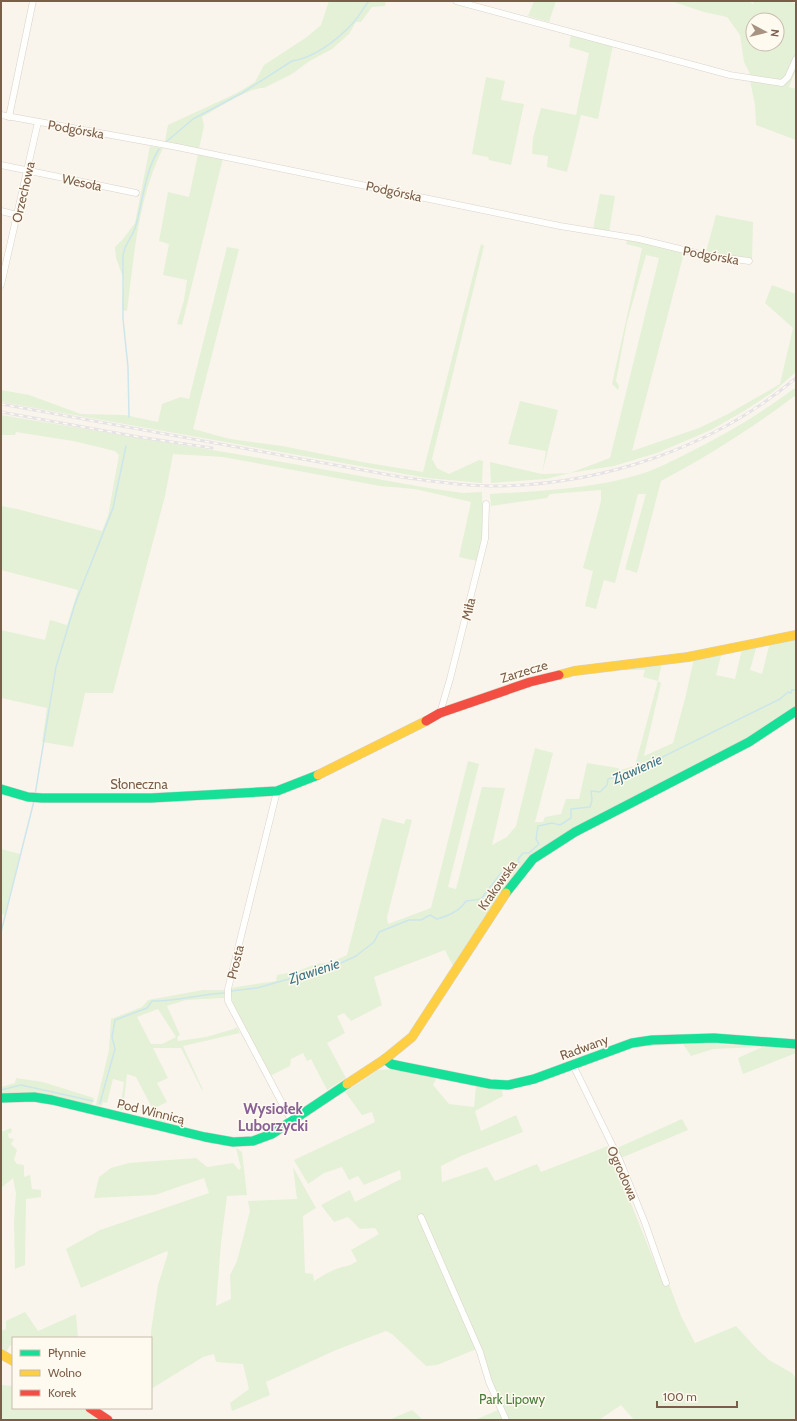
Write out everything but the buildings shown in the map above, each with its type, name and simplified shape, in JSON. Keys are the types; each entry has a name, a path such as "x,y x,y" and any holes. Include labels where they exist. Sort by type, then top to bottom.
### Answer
{"street":[{"path":"9,117 33,1"},
{"path":"456,1 701,67 750,78 782,83 788,77 796,59"},
{"name":"Podgórska","path":"1,115 261,164 560,226 639,239 704,255 749,261"},
{"name":"Orzechowa","path":"1,285 38,122"},
{"name":"Wesoła","path":"1,165 136,193"},
{"path":"1,212 18,215"},
{"name":"Miła","path":"440,712 450,679 485,539 486,504"},
{"name":"Zarzecze","path":"278,791 403,734 440,712 530,682 574,671 688,657 796,635"},
{"name":"Krakowska","path":"292,1122 385,1059 412,1037 508,890 533,859 575,832 749,742 796,711"},
{"name":"Słoneczna","path":"1,789 34,798 151,798 278,791"},
{"name":"Prosta","path":"278,791 228,989 228,1001 292,1122"},
{"name":"Radwany","path":"385,1059 391,1064 400,1066 490,1084 508,1085 534,1079 632,1043 668,1038 796,1044"},
{"name":"Ogrodowa","path":"573,1065 620,1162 645,1223 666,1283"},
{"name":"Pod Winnicą","path":"1,1098 13,1097 46,1099 233,1142 260,1139 272,1134 292,1122"},
{"path":"421,1217 480,1352 489,1382 506,1420"},
{"path":"1,1354 12,1360"},
{"path":"92,1409 108,1420"}],"green space":[{"path":"329,1 386,1 385,6 372,7 361,22 356,22 349,34 332,49 308,62 292,74 264,88 258,88 243,94 202,117 204,126 199,149 165,141 168,125 237,93 255,82 264,65 307,37 321,25"},
{"path":"534,1 556,1 549,22 528,16"},
{"path":"671,1 748,1 753,4 754,1 788,1 796,4 796,53 786,77 779,81 751,76 744,62 740,35 727,17 704,12"},
{"path":"571,35 613,45 598,119 581,115 567,172 547,167 548,156 532,154 533,138 541,108 576,115 589,53 569,47"},
{"path":"796,62 796,70 789,87 796,89 796,140 756,125 755,105 750,80 780,85"},
{"path":"486,77 505,81 501,100 524,104 511,165 489,160 488,157 472,154"},
{"path":"150,146 163,148 142,207 127,311 122,310 124,280 116,258 115,247 135,223"},
{"path":"198,154 223,158 182,325 177,324 184,300 187,280 163,275 169,244 159,241 168,192 189,197"},
{"path":"600,194 615,196 609,232 593,229"},
{"path":"716,215 753,222 752,260 706,252"},
{"path":"628,239 684,253 632,451 699,428 728,414 780,384 793,328 765,303 772,285 796,294 796,372 773,392 711,430 657,453 614,466 570,473 610,458 659,258 646,255 627,322 616,381 619,386 618,390 612,384 642,248 626,244"},
{"path":"481,244 484,246 432,459 437,468 449,474 479,460 483,461 482,483 427,478 1,402 1,390 29,395 81,414 125,415 158,422 162,404 181,397 189,399 227,247 239,249 193,429 230,439 282,446 362,462 423,472"},
{"path":"796,387 796,395 747,430 696,462 661,481 637,573 625,569 646,494 638,494 615,583 604,580 596,609 585,606 593,571 583,568 601,501 601,490 550,494 547,498 491,506 490,494 585,486 623,479 653,470 730,431 770,406"},
{"path":"520,401 558,410 542,474 546,451 508,444"},
{"path":"1,415 248,456 428,488 463,493 482,492 483,531 477,561 459,557 471,502 415,489 380,486 223,457 173,454 165,496 113,693 85,693 73,747 42,742 47,708 1,698 1,630 45,640 50,620 67,625 78,590 1,570 1,506 102,531 108,516 119,455 115,451 73,441 16,432 15,435 1,435"},
{"path":"490,462 542,474 570,473 546,479 491,483"},
{"path":"795,637 796,707 743,741 579,826 545,846 454,968 445,950 374,977 382,1005 351,1021 344,1013 337,1016 345,1033 327,1043 346,1078 327,1090 311,1059 307,1061 303,1053 291,1059 290,1066 270,1076 235,1011 230,988 276,981 277,975 298,971 316,964 332,962 347,955 382,818 404,824 406,819 412,820 387,917 388,924 431,908 468,761 479,764 448,887 456,889 482,787 505,788 492,845 507,837 516,826 535,748 553,753 535,822 543,822 545,817 561,814 566,799 579,799 587,763 618,768 620,770 635,766 658,681 661,683 644,756 673,743 694,658 722,652 716,675 735,679 742,649 757,645 750,670 762,674 770,642"},
{"path":"662,663 658,681 643,677 645,670 612,670"},
{"path":"1,849 20,854 5,915 1,914"},
{"path":"203,990 224,990 224,998 186,1000 167,1006 180,1035 177,1037 178,1041 206,1037 237,1027 240,1033 183,1046 203,1090 181,1048 153,1048 168,1078 157,1083 167,1102 157,1107 166,1122 159,1121 136,1077 127,1074 123,1110 120,1110 124,1082 113,1079 107,1103 103,1102 102,1106 96,1105 109,1050 111,1019 142,1007 148,1000","holes":["158,1009 176,1037 162,1044 151,1044 137,1017"]},
{"path":"674,1041 796,1049 796,1053 743,1074 738,1058 762,1047 713,1049 691,1056 683,1044 635,1047 653,1043"},
{"name":"Park Lipowy","path":"398,1069 437,1077 433,1085 449,1104 474,1107 476,1086 494,1089 501,1088 503,1096 475,1111 481,1131 516,1115 523,1132 461,1156 441,1166 442,1182 487,1167 495,1181 537,1164 541,1172 608,1146 664,1286 669,1284 681,1316 695,1343 736,1326 769,1360 792,1373 796,1379 796,1420 634,1420 621,1405 599,1420 475,1420 500,1409 479,1348 437,1365 426,1366 392,1334 386,1331 336,1350 266,1382 270,1395 232,1411 230,1403 249,1389 243,1364 216,1362 214,1354 203,1357 152,1388 151,1331 158,1285 168,1253 167,1251 81,1288 66,1249 100,1230 209,1193 204,1178 155,1195 94,1198 99,1177 111,1168 129,1163 196,1158 207,1167 233,1163 239,1170 241,1168 236,1148 242,1152 247,1195 227,1196 221,1243 216,1306 231,1299 230,1275 237,1261 250,1211 248,1201 297,1199 293,1167 316,1208 303,1216 305,1273 313,1274 314,1281 323,1275 357,1261 351,1250 379,1234 375,1228 360,1229 348,1217 334,1222 321,1205 350,1190 355,1202 401,1179 400,1170 364,1185 358,1176 349,1180 342,1167 324,1173 308,1184 294,1160 375,1122 372,1112 362,1115 345,1092 378,1070"},
{"path":"16,1078 43,1082 94,1098 92,1105 37,1093 1,1094 1,1087 15,1083"},
{"path":"682,1119 688,1130 621,1158 617,1148"},
{"path":"11,1128 12,1132 8,1134 9,1138 14,1139 11,1144 17,1150 14,1160 17,1164 24,1165 24,1177 30,1175 32,1189 41,1190 41,1197 26,1199 25,1265 15,1269 14,1222 16,1193 13,1178 1,1188 1,1132"},
{"path":"25,1312 38,1331 76,1314 78,1337 12,1337 12,1346 10,1345 6,1353 1,1350 1,1331 6,1329 6,1321"},
{"path":"1,1385 12,1386 12,1409 85,1409 102,1420 1,1420"},
{"path":"412,1410 423,1420 389,1420"}],"waterway":[{"path":"166,142 193,119 242,93 292,61 309,56 325,47 352,24 369,1"},
{"path":"129,417 128,367 123,319 123,256 125,248 135,229 150,167 159,149"},
{"path":"35,795 56,667 75,604 113,508 126,446"},
{"name":"Zjawienie","path":"231,991 257,988 317,971 327,964 341,963 356,956 374,942 379,932 409,920 421,920 430,915 437,919 441,918 457,910 466,901 481,899 501,873 512,872 519,862 518,859 523,853 529,853 539,844 536,839 538,826 552,823 560,825 571,818 571,809 590,807 592,800 591,791 600,792 607,785 608,779 628,774 780,699 788,692 791,693 792,690 796,690"},
{"path":"1,932 34,801"},
{"name":"Zjawienie","path":"100,1103 115,1049 112,1037 115,1020 147,1008 152,1001 224,993"},
{"name":"Zjawienie","path":"1,1090 21,1085 93,1101"}],"railway":[{"path":"1,404 401,477 457,484 491,486 532,484 573,479 614,470 653,458 692,443 729,424 764,403 796,378"},
{"path":"1,412 139,437 212,448"}],"traffic: fast":[{"path":"506,893 533,859 575,832 749,742 796,711"},
{"path":"1,789 28,797 42,798 151,798 277,791 318,775"},
{"path":"385,1059 391,1064 400,1066 490,1084 508,1085 534,1079 632,1043 652,1040 714,1038 796,1044"},
{"path":"1,1098 34,1097 52,1100 205,1137 233,1142 253,1141 272,1134 347,1084"}],"traffic: slow":[{"path":"559,675 574,671 688,657 796,635"},
{"path":"318,775 426,721"},
{"path":"347,1084 385,1059 412,1037 506,893"},
{"path":"1,1354 12,1360"}],"traffic: jam":[{"path":"426,721 440,713 530,682 559,675"},
{"path":"92,1409 108,1420"}],"district":[{"name":"Wysiołek Luborzycki","path":"273,1118"}]}
